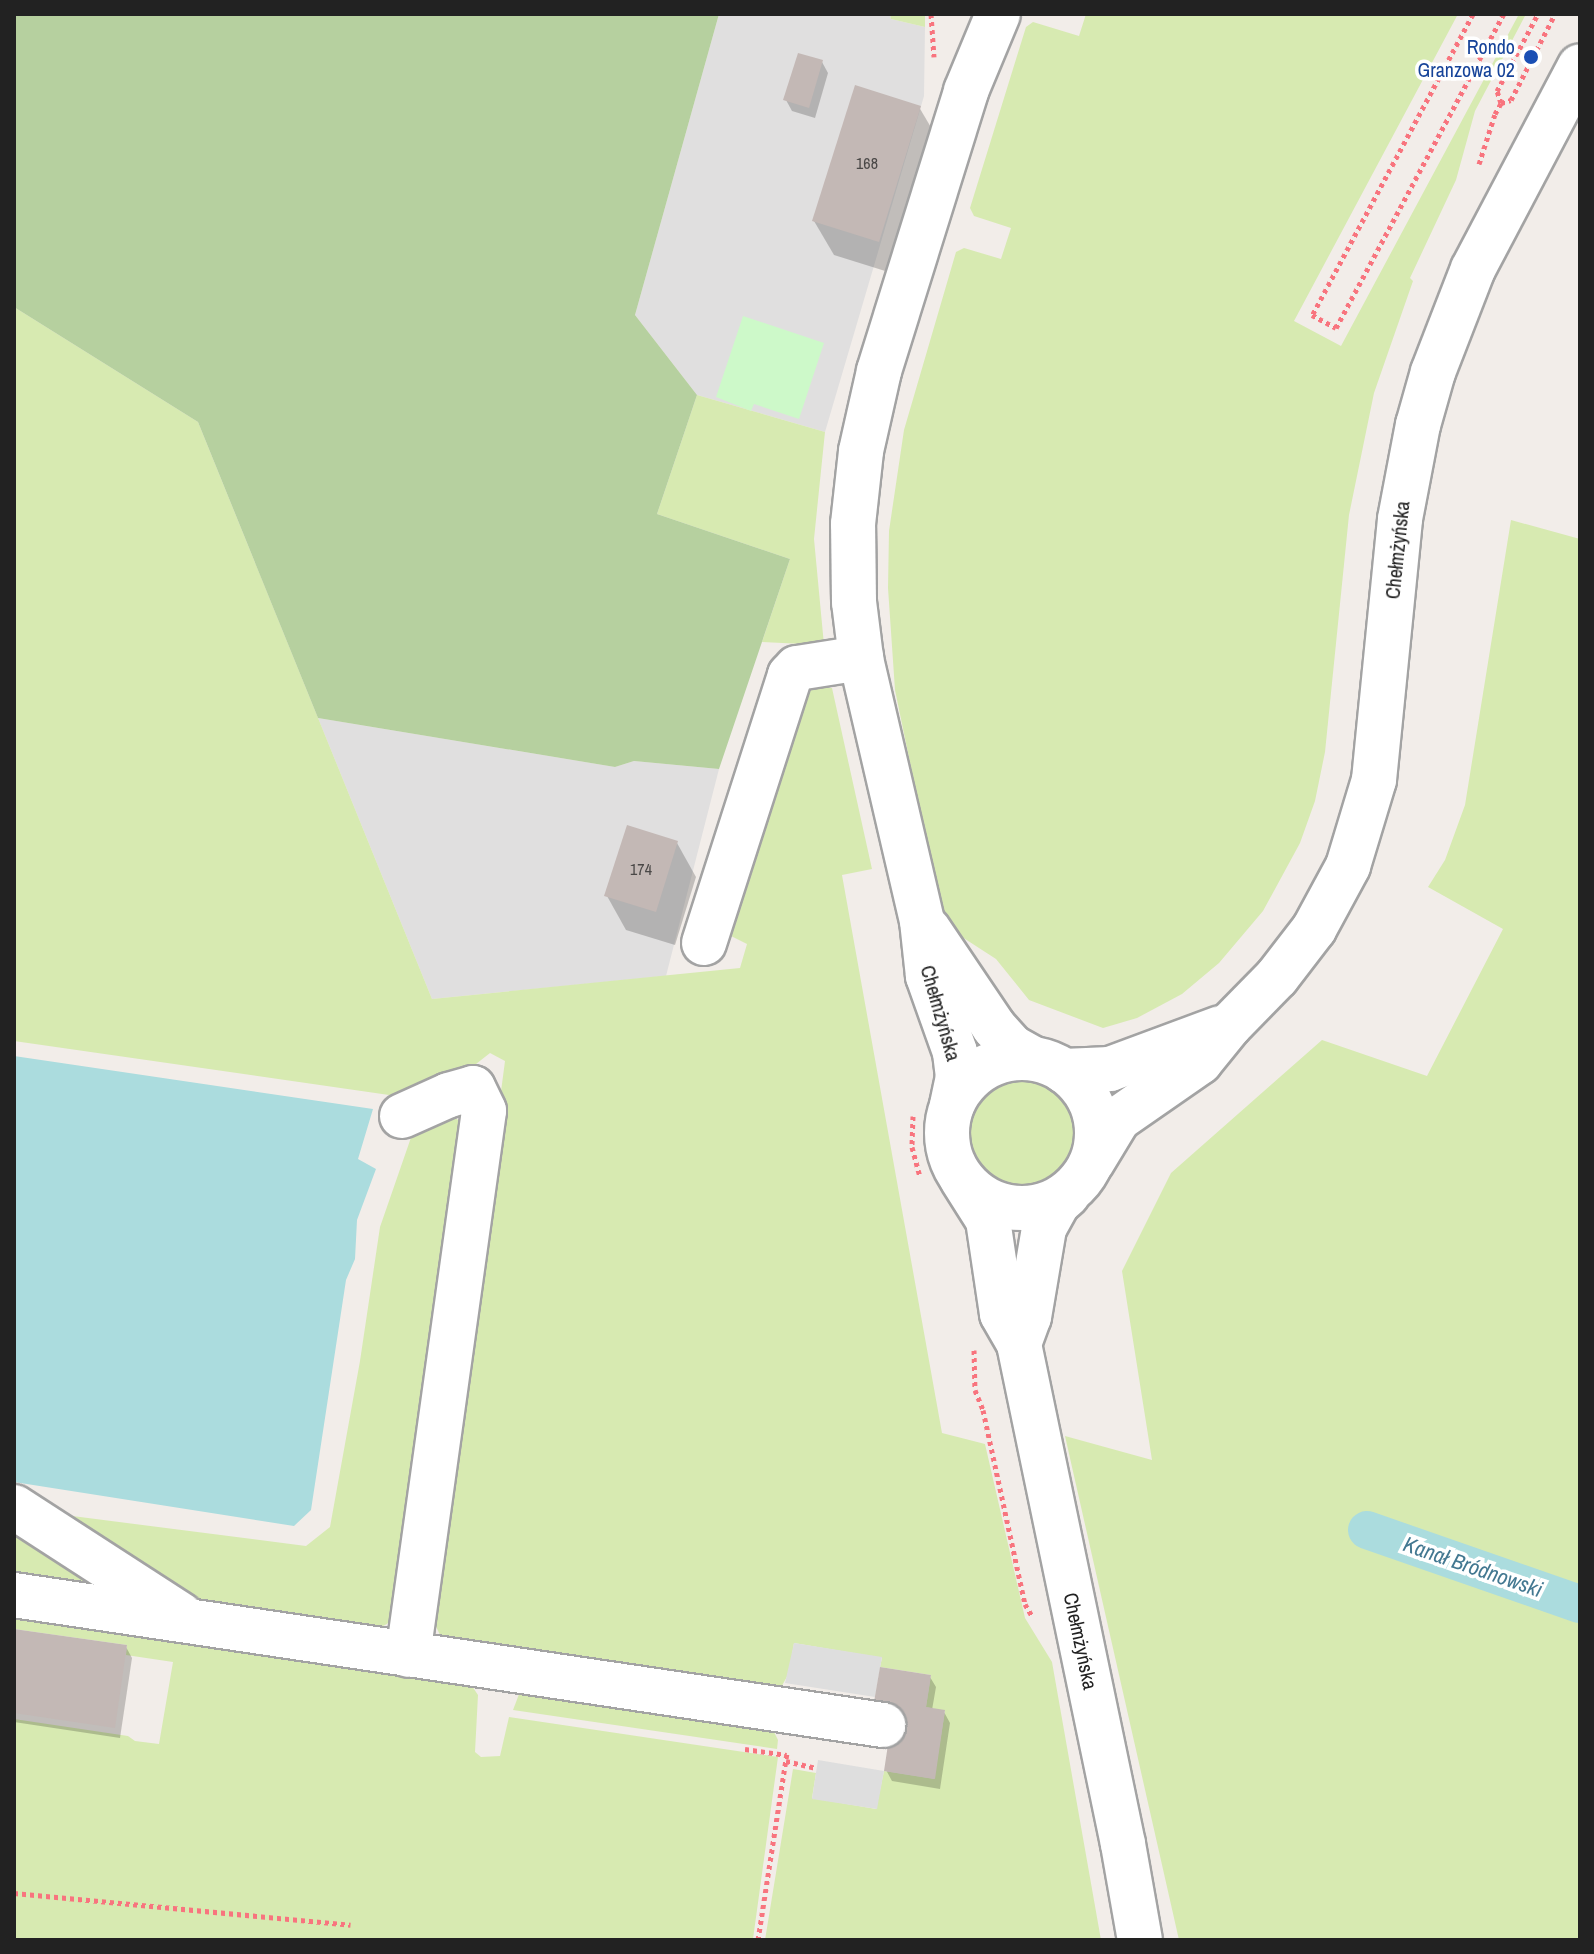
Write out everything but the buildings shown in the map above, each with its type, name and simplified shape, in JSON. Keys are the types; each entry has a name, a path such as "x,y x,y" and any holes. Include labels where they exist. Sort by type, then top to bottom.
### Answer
{"street":[{"name":"Chełmżyńska","path":"966,91 967,14"},
{"name":"Chełmżyńska","path":"933,1103 957,1062 928,976 922,921 861,658 852,547 861,451 879,371 966,91 998,14"},
{"name":"Chełmżyńska","path":"1019,1344 1029,1317 1044,1228 1058,1203 1080,1178 1118,1119 1200,1062 1302,947 1337,889 1356,845 1369,800 1381,734 1405,484 1429,385 1473,269 1580,66"},
{"path":"704,943 790,675 797,668 861,658"},
{"name":"Chełmżyńska","path":"922,921 994,1027 1012,1047 1048,1064 1110,1069 1230,1025"},
{"path":"1010,1059 1048,1064 1078,1081 1094,1112 1098,1128 1080,1178 1032,1209 1012,1209 993,1204 943,1182 952,1163 933,1103 989,1065 1010,1059"},
{"path":"402,1116 473,1088 484,1111 408,1655"},
{"name":"Chełmżyńska","path":"943,1182 988,1220 1002,1314 1019,1344 1140,1940"},
{"path":"14,1507 193,1623"},
{"path":"14,1595 883,1725"}],"path":[{"path":"1473,14 1312,315 1336,328 1504,14"},
{"path":"1538,14 1497,91 1501,103 1511,100 1555,14"},
{"path":"933,1103 912,1147 943,1182"},
{"path":"975,1337 974,1384 983,1410"},
{"path":"758,1940 793,1712"},
{"path":"786,1761 816,1768"},
{"path":"14,1893 350,1925"}],"shaded area":[{"path":"719,14 890,14 891,19 925,27 924,96 825,432 697,395 635,315"},
{"path":"318,718 615,767 634,761 719,769 666,976 432,999"},
{"path":"794,1643 882,1657 875,1697 785,1683"},
{"path":"818,1760 884,1771 877,1809 812,1799"}],"green space":[{"path":"14,14 719,14 635,315 697,395 657,514 790,559 719,769 634,761 615,767 318,718 198,422 14,307"},
{"path":"890,14 925,14 925,27 891,19"},
{"path":"1086,14 1458,14 1294,321 1341,346 1519,14 1526,14 1475,111 1456,180 1410,278 1413,281 1374,393 1349,515 1325,752 1315,801 1300,843 1263,911 1219,963 1182,994 1137,1018 1103,1028 1029,1000 996,959 962,937 945,917 895,690 888,588 889,531 904,430 956,252 964,248 1001,259 1011,228 974,216 970,208 1026,27 1033,22 1079,36"},
{"path":"14,307 198,422 432,999 740,968 747,944 731,936 804,695 815,687 832,688 872,869 842,875 942,1433 985,1444 1025,1618 1052,1662 1101,1940 765,1940 793,1769 816,1773 812,1798 876,1809 884,1771 934,1779 945,1711 926,1707 931,1675 880,1667 882,1658 794,1643 789,1673 779,1691 454,1646 440,1635 432,1618 505,1061 490,1053 457,1079 396,1096 14,1041"},
{"path":"743,316 824,343 799,419 754,404 751,411 716,397"},
{"path":"697,395 825,432 814,539 824,645 762,642 790,559 657,514"},
{"path":"1511,520 1580,539 1580,1940 1179,1940 1065,1436 1152,1460 1122,1271 1171,1173 1322,1040 1427,1076 1503,929 1428,887 1445,860 1465,805"},
{"path":"1022,1079 1043,1083 1061,1095 1073,1113 1077,1134 1073,1155 1061,1173 1043,1185 1022,1189 1001,1185 983,1173 971,1155 967,1134 971,1113 983,1095 1001,1083"},
{"path":"428,1119 457,1119 472,1138 406,1602 387,1624 358,1638 195,1610 49,1513 306,1546 330,1527 380,1227 415,1126"},
{"path":"14,1523 156,1605 14,1586"},
{"path":"14,1606 464,1674 478,1695 475,1752 481,1757 500,1756 509,1717 778,1757 753,1939 760,1940 14,1940 14,1719 128,1736 135,1741 159,1744 173,1662 126,1655 127,1645 14,1629"},
{"path":"521,1689 772,1728 778,1740 777,1749 513,1710"}],"water":[{"path":"14,1056 373,1109 358,1159 376,1169 357,1220 355,1259 346,1280 311,1510 294,1526 14,1482"}],"waterway":[{"name":"Kanał Bródnowski","path":"1367,1530 1580,1604"}],"place":[{"name":"Rondo Granzowa 02","path":"1531,57"}]}
